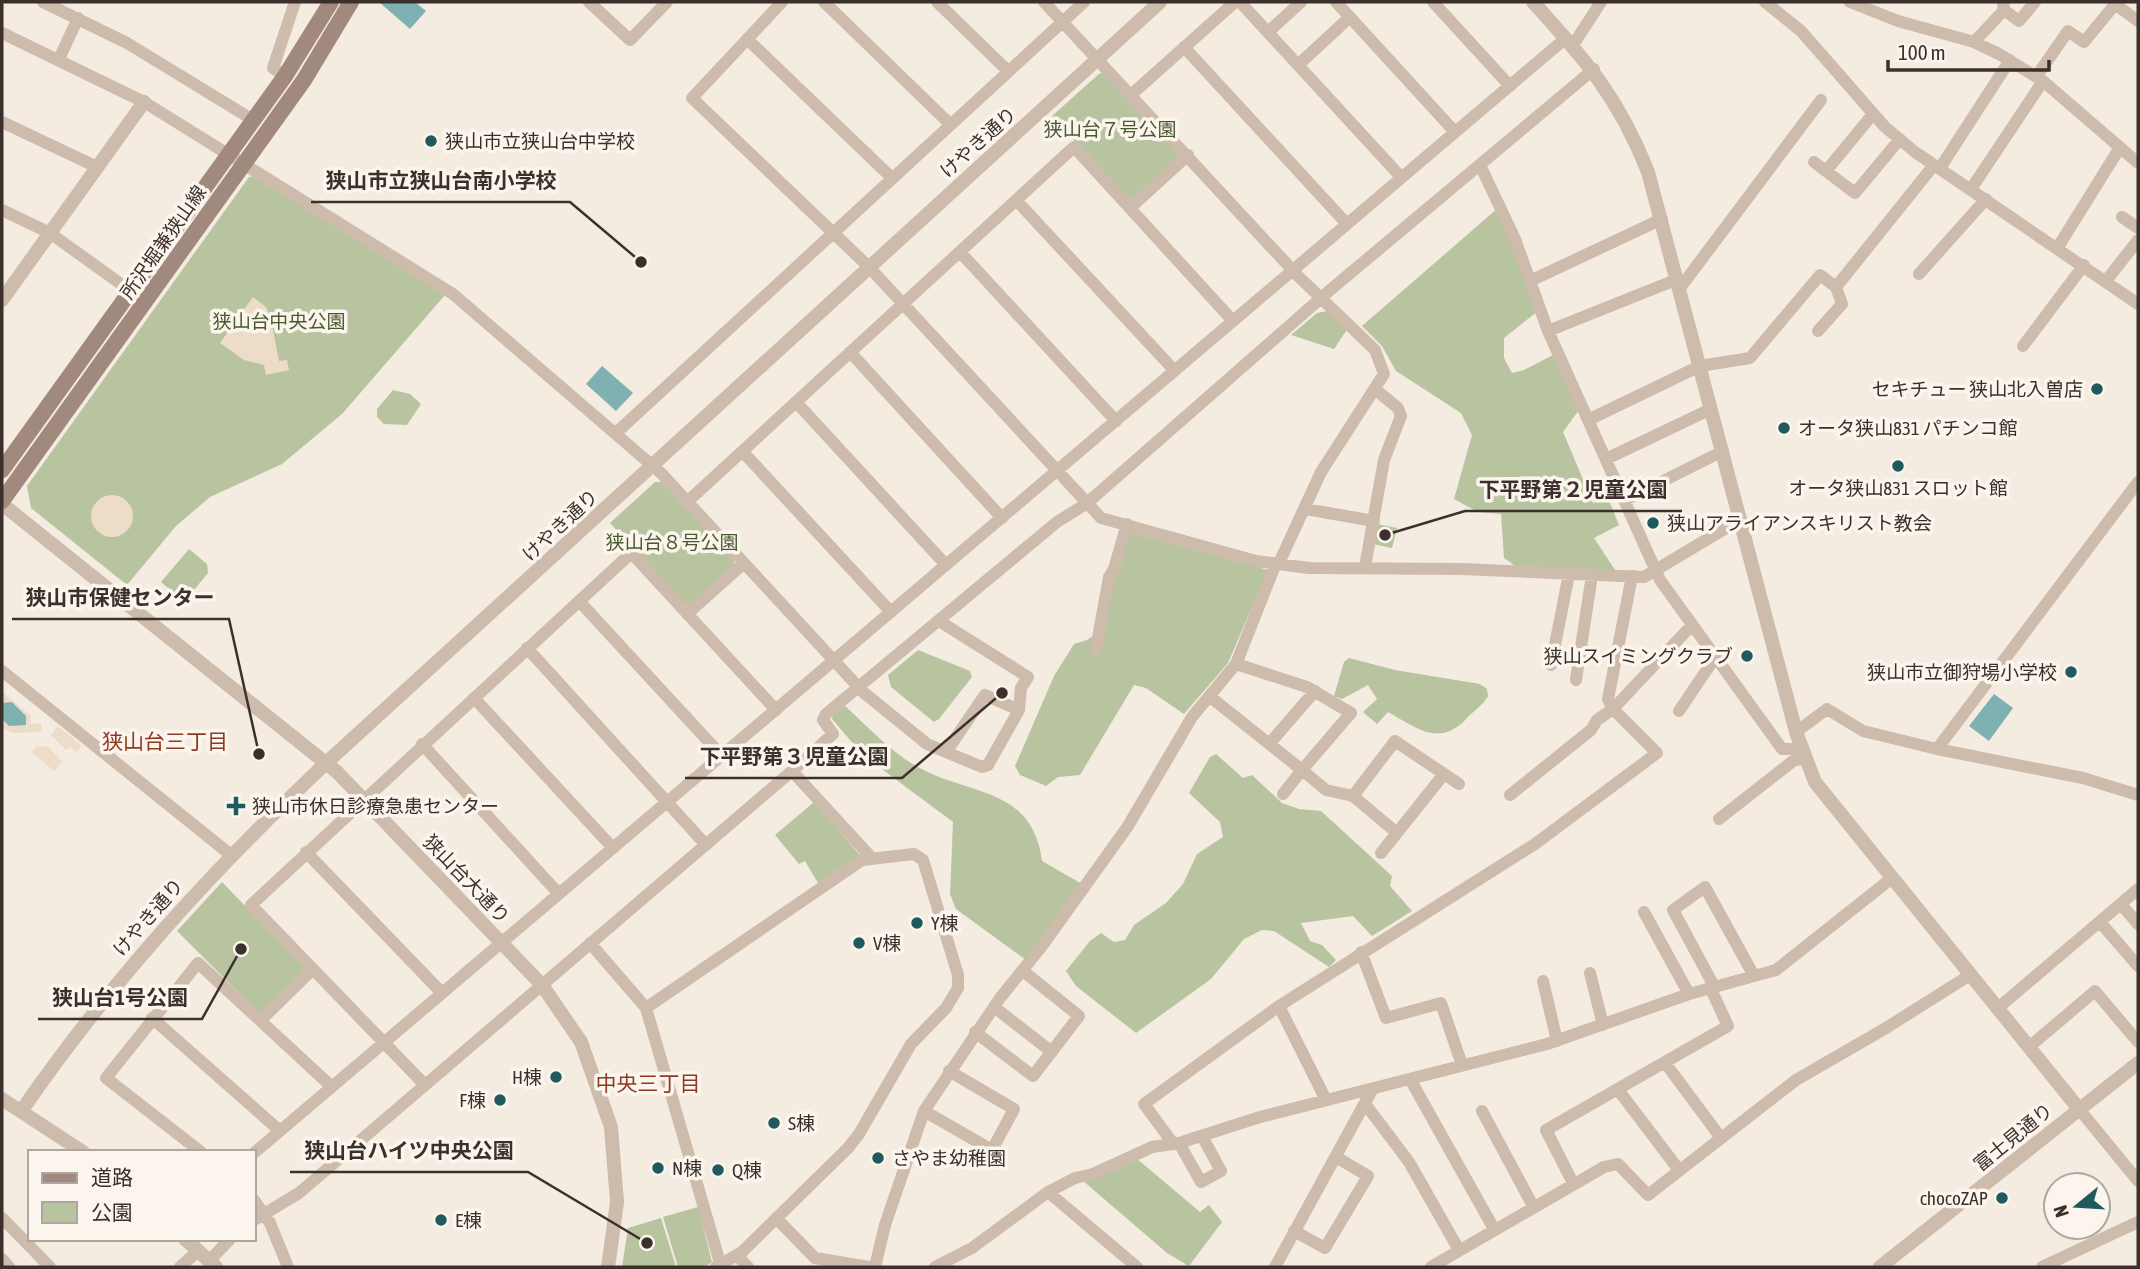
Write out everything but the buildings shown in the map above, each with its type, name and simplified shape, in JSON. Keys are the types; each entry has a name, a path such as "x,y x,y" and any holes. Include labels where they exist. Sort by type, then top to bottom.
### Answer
{"main road":[{"name":"所沢堀兼狭山線","path":"2,470 285,76 331,2"},
{"name":"所沢堀兼狭山線","path":"2,503 304,80 351,2"}],"street":[{"path":"43,2 169,66 253,120"},
{"path":"285,76 273,68 295,2"},
{"path":"589,2 630,40 667,2"},
{"path":"782,2 692,98 869,267 1101,518 1256,561 1309,568 1365,567 1644,577 1741,519"},
{"path":"824,2 950,124"},
{"path":"937,2 1007,71"},
{"path":"875,1267 885,1225 924,1111 975,1032 1023,971 1128,826 1174,745 1236,664 1278,563 1306,509 1321,472 1384,374 1375,350 1293,270 1044,2"},
{"path":"615,433 1084,2"},
{"name":"けやき通り","path":"22,1110 116,984 231,855 326,763 1160,2"},
{"path":"1132,94 1238,2 1401,177"},
{"path":"1268,32 1301,2"},
{"path":"1336,2 1455,132"},
{"path":"1433,2 1510,86"},
{"path":"1533,2 1594,69 1634,136 1662,219 1796,732 1815,782 2079,1109 2136,1174"},
{"path":"256,1151 1401,177 1510,86 1569,41 1601,2"},
{"path":"1765,2 1801,31 1872,114 1899,139 2138,304"},
{"path":"1850,2 1898,21 1974,42 2010,60 2040,79 2138,163"},
{"path":"1974,42 2004,6 2019,21 2035,2"},
{"path":"1971,189 2068,31 2084,43 2116,3 2138,21"},
{"path":"1298,65 1350,17"},
{"path":"58,60 78,18"},
{"path":"2,33 144,102 453,294 653,465 859,688 927,744 982,767 988,765 1019,710 1021,688 1028,677 939,621"},
{"path":"747,39 892,178"},
{"path":"1184,47 1347,224"},
{"path":"1836,287 1937,167 2010,60"},
{"path":"288,1267 259,1217 299,1193 792,771 833,734 823,720 824,716 1057,523 1086,504 1321,299 1594,69"},
{"path":"1548,331 1679,284 1821,100"},
{"path":"3,297 144,102"},
{"path":"1826,171 1872,114"},
{"path":"2,122 97,167"},
{"path":"1814,162 1855,193 1899,139"},
{"path":"687,502 1073,147 1233,321"},
{"path":"2057,247 2119,149"},
{"path":"1130,208 1188,156"},
{"path":"1480,165 1532,280 1548,331 1656,569 1691,626 1782,750 1803,754"},
{"path":"1919,274 1986,199"},
{"path":"1016,200 1174,370"},
{"path":"2,211 50,233 132,292"},
{"path":"2122,217 2138,228"},
{"path":"1532,280 1662,219"},
{"path":"2106,281 2138,240"},
{"path":"960,252 1116,421"},
{"path":"2023,346 2084,265"},
{"path":"1588,420 1700,366 1750,358 1820,275 1836,287 1842,303 1818,331"},
{"path":"850,352 1002,518"},
{"path":"1365,567 1384,460 1401,416 1398,408 1376,390"},
{"path":"796,402 946,565"},
{"path":"1606,459 1711,409"},
{"path":"743,452 891,612"},
{"path":"1625,500 1723,452"},
{"path":"1937,750 2138,482"},
{"name":"狭山台大通り","path":"2,503 326,763 363,798 542,985 581,1042 611,1127 617,1202 608,1267"},
{"path":"1306,509 1374,521"},
{"path":"1096,649 1109,577 1118,559 1127,524"},
{"path":"425,1086 251,905 363,798 631,555 776,710"},
{"path":"687,614 744,563"},
{"path":"1551,666 1569,575"},
{"path":"1576,680 1591,575"},
{"path":"1202,1136 1221,1171 1201,1182 1176,1143 1144,1104 1279,1006 1535,844 1657,753 1614,709 1608,699 1632,576"},
{"path":"579,601 722,756"},
{"path":"1510,795 1614,709 1691,626"},
{"path":"527,648 706,845"},
{"path":"1679,710 1714,659"},
{"path":"1236,664 1315,691 1351,713 1283,794"},
{"path":"2,671 231,855"},
{"path":"1270,743 1315,691"},
{"path":"946,752 985,695 1019,710"},
{"path":"1209,696 1326,790 1353,796 1397,833"},
{"path":"474,698 613,848"},
{"path":"1796,732 1827,709 1863,731 1937,750 2083,778 2138,795"},
{"path":"1353,796 1395,741 1459,784"},
{"path":"422,744 559,894"},
{"path":"1719,819 1803,754"},
{"path":"792,771 870,856"},
{"path":"1381,853 1444,774"},
{"path":"306,852 442,993"},
{"path":"590,943 646,1008 718,1265 737,1255 859,1134 911,1044 946,1008 958,988 958,975 923,860 914,854 870,856 646,1008"},
{"path":"935,1267 972,1248 1048,1192 1074,1178 1093,1174 1136,1153 1326,1100 1557,1041 1689,994 1776,970 1892,878"},
{"path":"1573,1183 1546,1130 1619,1091 1728,1026 1712,987 1673,910 1705,887 1754,976"},
{"path":"1998,1008 2138,889"},
{"path":"2121,904 2138,924"},
{"path":"1644,912 1689,994"},
{"path":"2100,922 2138,966"},
{"path":"1361,952 1386,1018 1441,1003 1462,1065"},
{"path":"198,1150 106,1078 152,1018 201,963 332,1087"},
{"path":"261,1020 313,969"},
{"path":"975,1032 1033,1076 1052,1052 1079,1016 1023,971"},
{"path":"1590,973 1603,1025"},
{"path":"1431,1267 1604,1167 1618,1164 1648,1195 1796,1080 1970,975"},
{"path":"1543,981 1557,1041"},
{"path":"2029,1047 2095,991 2138,1042"},
{"path":"1279,1006 1326,1100"},
{"path":"994,1007 1052,1052"},
{"path":"152,1018 280,1130"},
{"name":"富士見通り","path":"1880,1267 2138,1063"},
{"path":"1666,1064 1721,1138"},
{"path":"924,1111 992,1150 1014,1109 949,1070"},
{"path":"1410,1079 1494,1229"},
{"path":"1275,1267 1372,1090"},
{"path":"1619,1091 1679,1170"},
{"path":"2,1099 80,1150"},
{"path":"1366,1105 1409,1162 1460,1250"},
{"path":"1482,1111 1533,1206"},
{"path":"1294,1231 1325,1248 1368,1176 1336,1157"},
{"path":"1048,1192 1137,1267"},
{"path":"2,1218 50,1267"},
{"path":"776,1218 810,1263 869,1267"},
{"path":"2042,1267 2138,1222"},
{"path":"187,1241 208,1260"},
{"path":"180,1267 208,1260 228,1241"},
{"path":"737,1255 748,1267"},
{"path":"2,1259 9,1267"}],"green space":[{"name":"狭山台７号公園","path":"1100,73 1107,74 1179,152 1178,158 1134,198 1128,199 1052,116"},
{"name":"狭山台中央公園","path":"254,176 445,295 342,414 282,464 210,497 176,526 127,585 31,508 27,486 249,177"},
{"path":"1498,208 1538,311 1504,338 1504,358 1512,373 1553,355 1579,410 1563,432 1593,503 1608,498 1619,525 1594,538 1617,573 1521,570 1504,558 1501,514 1478,512 1454,499 1472,435 1461,413 1396,371 1382,346 1362,326"},
{"path":"1327,311 1348,328 1334,349 1291,335 1317,313"},
{"path":"393,390 410,394 421,404 407,425 384,424 377,417 377,409"},
{"name":"狭山台８号公園","path":"655,482 663,482 734,561 734,565 691,605 685,604 610,523"},
{"path":"1377,524 1397,528 1392,548 1373,544"},
{"path":"1130,532 1268,570 1228,663 1184,714 1146,688 1134,685 1080,775 1058,777 1046,786 1020,775 1015,766 1054,676 1074,644 1087,640 1105,628 1114,578"},
{"path":"189,549 207,564 208,573 189,596 180,598 161,582"},
{"path":"918,650 970,671 972,677 934,722 891,687 888,675"},
{"path":"1349,658 1395,670 1480,684 1487,689 1488,696 1459,726 1439,734 1420,730 1388,712 1377,724 1363,712 1377,699 1368,685 1342,699 1334,696 1344,662"},
{"path":"845,706 888,746 916,766 1011,805 1025,818 1036,836 1042,861 1082,884 1026,960 956,909 950,894 953,822 863,755 832,719 833,715"},
{"path":"1216,754 1243,778 1252,775 1282,803 1299,809 1321,811 1392,876 1390,886 1412,911 1372,936 1353,916 1301,923 1310,941 1322,945 1336,960 1329,967 1274,931 1262,930 1244,939 1211,979 1136,1033 1076,986 1066,971 1090,941 1101,933 1114,942 1125,940 1134,925 1166,903 1183,884 1197,854 1223,837 1220,822 1189,793 1210,757"},
{"path":"814,802 860,855 818,883 805,861 799,864 775,835"},
{"path":"222,882 305,968 304,973 264,1012 258,1012 177,931"},
{"path":"1136,1158 1200,1212 1209,1205 1222,1222 1189,1266 1167,1253 1082,1180"},
{"path":"698,1207 712,1262 705,1267 678,1267 663,1217"},
{"path":"661,1218 676,1267 622,1267 628,1228"}],"shaded area":[{"path":"253,297 267,308 268,315 275,313 277,319 271,320 279,361 287,360 289,370 266,375 264,365 244,360 220,343"},
{"path":"112,495 127,501 133,516 127,531 112,537 97,531 91,516 97,501"},
{"path":"2,692 30,715 31,724 41,723 42,732 11,733 2,726"},
{"path":"58,726 82,746 76,753 70,747 66,750 51,735"},
{"path":"47,746 62,762 54,771 32,752 36,747"}],"water":[{"path":"379,2 415,2 426,11 410,29"},
{"path":"602,366 633,393 616,411 586,384"},
{"path":"1994,694 2013,708 1989,741 1969,726"},
{"path":"12,702 26,716 26,725 9,726 2,719 2,703"}],"place":[{"name":"狭山市立狭山台中学校","path":"431,141"},
{"name":"狭山市立狭山台南小学校","path":"641,262"},
{"name":"セキチュー 狭山北入曽店","path":"2097,389"},
{"name":"オータ狭山831 パチンコ館","path":"1784,428"},
{"name":"オータ狭山831 スロット館","path":"1898,466"},
{"name":"狭山アライアンスキリスト教会","path":"1653,523"},
{"name":"下平野第２児童公園","path":"1385,535"},
{"name":"狭山スイミングクラブ","path":"1747,656"},
{"name":"狭山市立御狩場小学校","path":"2071,672"},
{"name":"下平野第３児童公園","path":"1002,693"},
{"name":"狭山市保健センター","path":"259,754"},
{"name":"狭山市休日診療急患センター","path":"236,806"},
{"name":"Y棟","path":"917,923"},
{"name":"V棟","path":"859,943"},
{"name":"狭山台1号公園","path":"241,949"},
{"name":"H棟","path":"556,1077"},
{"name":"F棟","path":"500,1100"},
{"name":"S棟","path":"774,1123"},
{"name":"さやま幼稚園","path":"878,1158"},
{"name":"N棟","path":"658,1168"},
{"name":"Q棟","path":"718,1170"},
{"name":"chocoZAP","path":"2002,1198"},
{"name":"E棟","path":"441,1220"},
{"name":"狭山台ハイツ中央公園","path":"647,1243"}],"district":[{"name":"狭山台三丁目","path":"165,742"},
{"name":"中央三丁目","path":"648,1084"}]}
